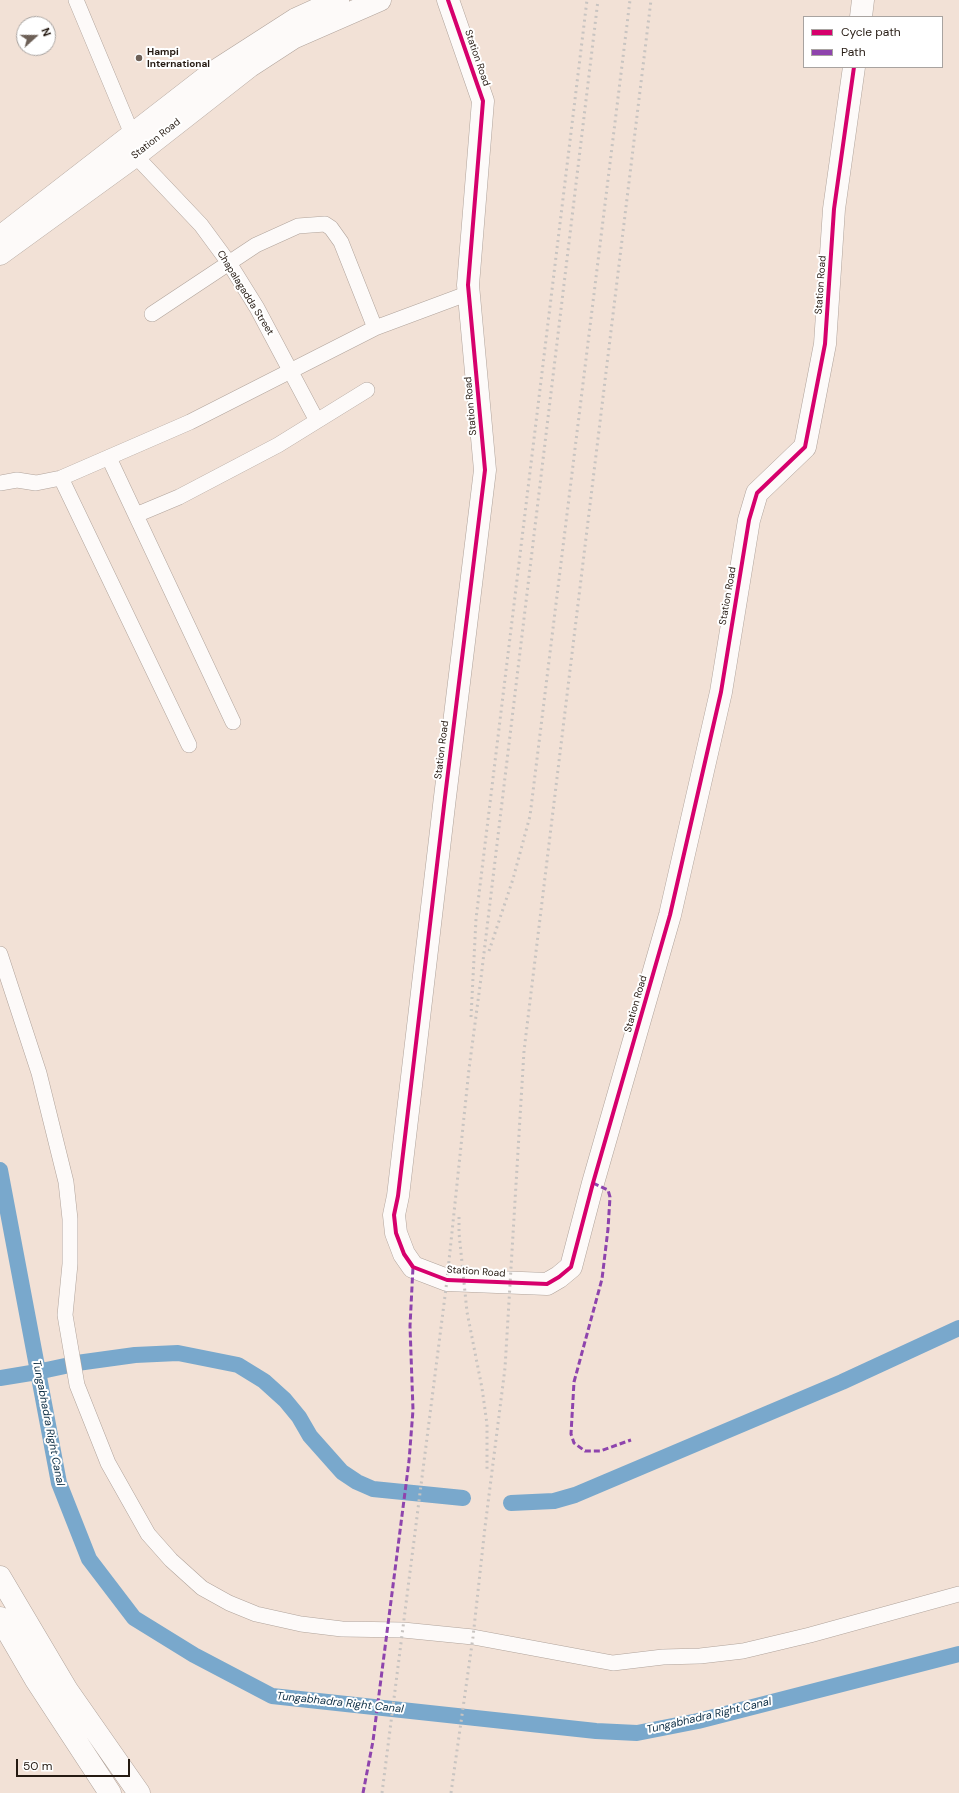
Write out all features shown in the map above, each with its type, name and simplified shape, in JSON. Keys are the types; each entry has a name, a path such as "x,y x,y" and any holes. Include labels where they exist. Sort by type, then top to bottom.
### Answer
{"street":[{"path":"76,0 130,144"},
{"name":"Station Road","path":"0,254 209,75 296,19 338,0"},
{"name":"Station Road","path":"0,237 130,144 293,38 380,0"},
{"name":"Station Road","path":"448,0 483,101 468,285 485,470 398,1196 394,1215 396,1233 404,1254 413,1267 447,1280 547,1284 559,1278 571,1267 593,1182 670,915 721,692 749,520 758,493 805,447 825,344 834,209 854,68"},
{"path":"861,16 863,0"},
{"name":"Chapalagadda Street","path":"130,144 200,225 229,263 257,308 317,421"},
{"path":"152,314 256,245 298,226 325,224 331,228 340,242 375,328"},
{"path":"0,483 17,480 36,482 61,478 190,422 375,328 469,293"},
{"path":"136,515 179,496 251,460 367,390"},
{"path":"109,458 233,722"},
{"path":"61,478 189,745"},
{"path":"0,954 39,1073 66,1182 70,1219 70,1264 65,1315 77,1385 108,1463 144,1528 171,1560 202,1588 229,1603 256,1614 300,1624 342,1629 403,1630 473,1637 614,1663 664,1657 700,1656 743,1651 810,1635 959,1594"},
{"path":"0,1577 66,1690 139,1793"},
{"path":"0,1618 36,1680 110,1793"}],"waterway":[{"name":"Tungabhadra Right Canal","path":"0,1170 59,1483 89,1559 134,1618 194,1655 272,1696 596,1731 637,1733 698,1721 959,1654"},
{"path":"511,1503 554,1501 575,1495 842,1382 959,1328"},
{"path":"77,1363 135,1355 178,1353 238,1365 264,1381 285,1400 299,1417 310,1436 342,1472 357,1482 373,1489 463,1498"},
{"path":"0,1378 65,1366"}],"railway":[{"path":"471,1017 476,919 587,0"},
{"path":"382,1793 447,1280 469,1069 598,0"},
{"path":"489,951 513,879 530,816 630,0"},
{"path":"451,1793 473,1637 505,1368 524,1051 651,0"},
{"path":"459,1217 459,1233 467,1312 482,1388 487,1424 487,1471"}],"marked path":[{"path":"593,1183 608,1190 610,1197 608,1229 602,1279 574,1382 571,1434 574,1443 585,1451 600,1451 631,1440"},
{"path":"363,1793 373,1741 409,1461 413,1410 410,1326 413,1267"}],"cycle path":[{"path":"448,0 483,101 468,285 485,470 398,1196 394,1215 396,1233 404,1254 413,1267 447,1280 547,1284 559,1277 571,1267 593,1183 670,915 721,692 749,520 757,493 805,447 825,344 834,209 854,68"}],"place":[{"name":"Hampi International","path":"139,58"}]}
